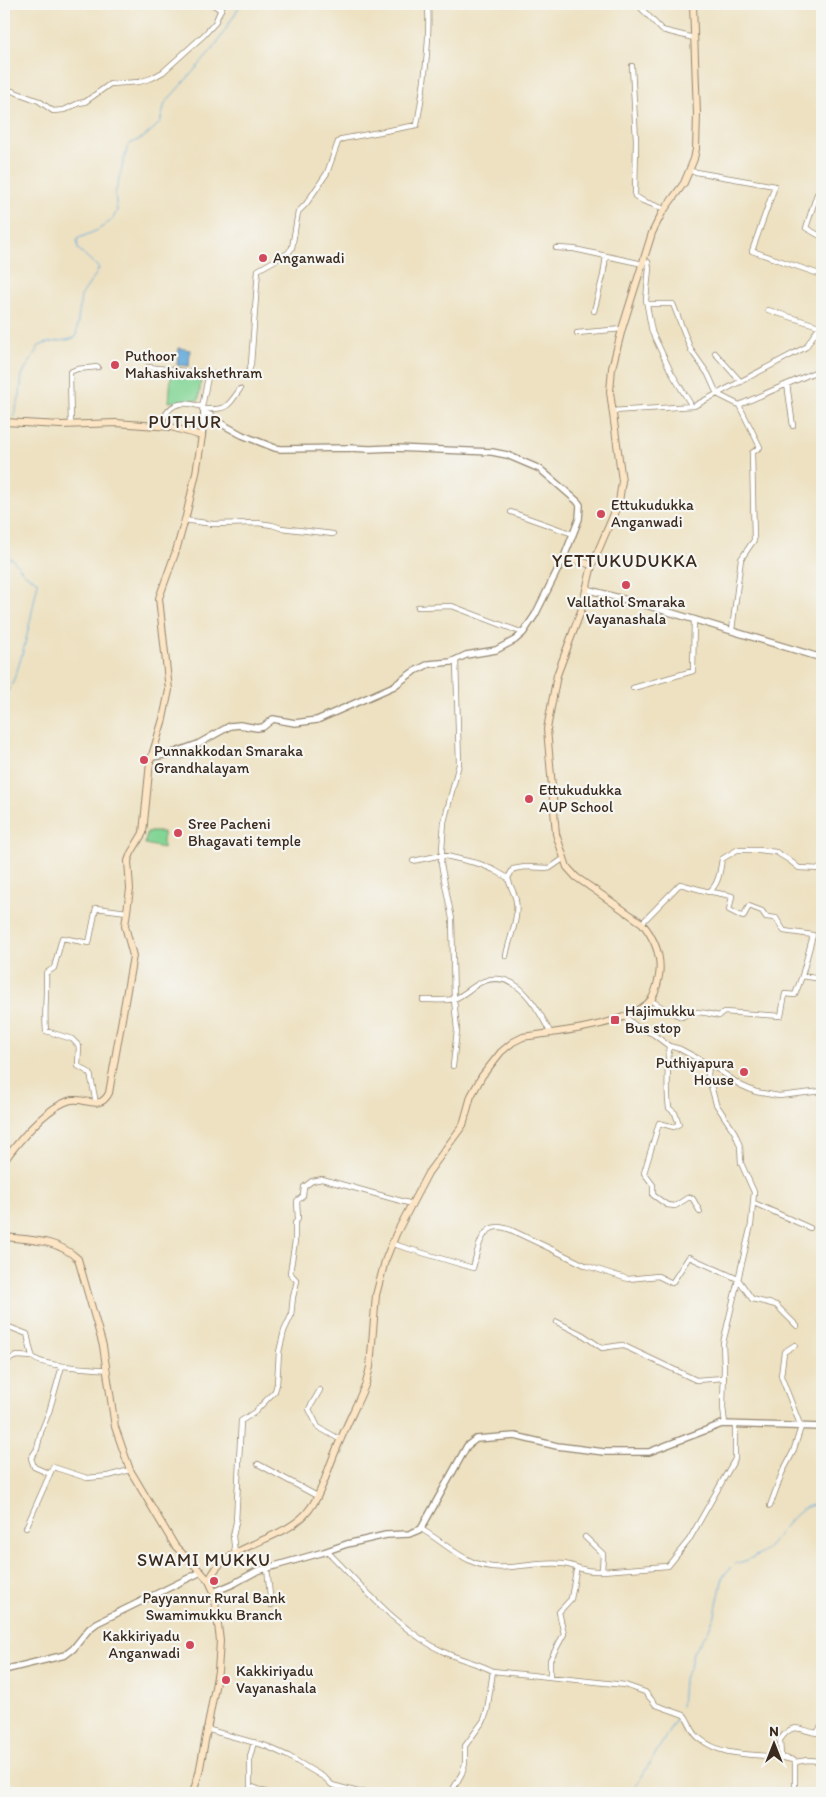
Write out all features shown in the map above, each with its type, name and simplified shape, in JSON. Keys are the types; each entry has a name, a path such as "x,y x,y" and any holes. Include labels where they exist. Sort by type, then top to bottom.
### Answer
{"main road":[{"path":"209,1581 227,1558 234,1553 283,1532 300,1520 317,1496 366,1383 370,1367 376,1295 385,1260 428,1173 463,1125 471,1096 493,1061 513,1042 523,1037 551,1034 597,1025 624,1016 642,1007 650,1000 657,986 659,957 649,932 642,923 576,876 567,867 563,859 556,834 547,729 557,675 581,611 592,566 622,492 610,392 612,368 622,328 652,233 665,209 684,183 690,171 696,149 693,4"},
{"path":"4,422 71,425 116,423 161,426 202,436 196,473 176,551 159,598 169,690 163,720 149,768 143,833 130,853 128,861 130,889 125,926 134,956 109,1093 102,1102 71,1100 52,1110 20,1140 4,1162"},
{"path":"564,556 592,566"},
{"path":"4,1237 52,1243 68,1250 78,1259 95,1318 107,1370 115,1427 130,1470 175,1546 202,1572 214,1592 220,1640 218,1671 199,1773 193,1793"}],"street":[{"path":"212,4 221,10"},
{"path":"4,88 39,101 54,111 64,110 86,102 110,84 138,82 152,78 163,72 204,36 215,23 223,4"},
{"path":"148,367 212,374 245,376 248,374 251,364 258,270 288,253 292,248 298,212 306,204 327,173 338,142 342,139 417,125 424,85 428,4"},
{"path":"637,4 662,30 694,38"},
{"path":"632,66 636,140 635,196 665,209"},
{"path":"690,171 775,186 752,251 822,275"},
{"path":"817,194 806,228 822,237"},
{"path":"556,248 574,249 648,262 646,304 652,332 671,372 691,406"},
{"path":"594,311 604,276 606,256"},
{"path":"646,304 669,303 675,306 691,350 708,374 717,394 739,405 760,447 752,454 754,540 741,559 732,630"},
{"path":"612,411 694,406 806,347 821,324 768,310"},
{"path":"577,333 622,328"},
{"path":"715,353 740,382"},
{"path":"71,425 70,372 77,369 98,367"},
{"path":"739,405 822,369"},
{"path":"202,436 203,410 208,377 212,374"},
{"path":"787,384 793,426"},
{"path":"203,410 228,406 240,389"},
{"path":"152,757 170,754 198,744 230,726 253,729 263,727 274,719 295,723 317,720 394,686 413,672 429,664 451,662 466,655 496,650 515,640 523,633 534,615 564,556 579,519 580,505 540,469 507,455 492,452 394,448 370,450 348,448 281,449 242,435 222,424 196,405 173,405 167,409 161,426"},
{"path":"511,512 572,534"},
{"path":"184,520 213,524 258,523 281,528 333,534"},
{"path":"586,589 732,630 822,658"},
{"path":"418,607 452,606 523,633"},
{"path":"633,688 693,671 694,619"},
{"path":"453,1066 457,1030 454,999 452,919 441,864 444,822 459,764 456,660"},
{"path":"642,923 680,884 708,892 712,889 719,878 722,859 737,850 776,852 799,868 822,869"},
{"path":"413,861 442,855 480,864 508,878"},
{"path":"506,956 517,912 516,899 508,878 513,869 525,867 550,868 563,859"},
{"path":"650,1000 682,1017 690,1012 702,1012 719,1016 724,1012 781,1016 785,994 795,995 813,935 784,931 776,918 766,917 762,911 749,906 743,917 729,910 732,896 701,890"},
{"path":"96,1103 90,1073 78,1066 79,1046 72,1039 46,1031 44,1016 46,973 54,968 62,938 89,943 96,908 127,912"},
{"path":"802,976 822,979"},
{"path":"423,1000 454,999 485,981 494,979 504,980 520,988 539,1010 551,1034"},
{"path":"624,1016 629,1022 653,1034 669,1046 680,1049 740,1085 756,1092 771,1096 789,1096 822,1091"},
{"path":"669,1046 666,1076 669,1108 680,1124 674,1127 659,1123 644,1173 653,1185 653,1195 667,1205 675,1206 688,1197 693,1199 700,1212"},
{"path":"709,1065 708,1075 716,1104 735,1133 739,1143 741,1163 754,1192 751,1225 723,1343 723,1407 725,1424"},
{"path":"234,1553 233,1536 236,1522 241,1421 255,1412 275,1392 279,1352 284,1331 291,1316 297,1282 290,1273 295,1241 295,1224 298,1219 298,1201 303,1196 304,1187 312,1181 322,1179 412,1204"},
{"path":"754,1203 810,1228"},
{"path":"393,1244 473,1268 483,1235 488,1230 499,1226 586,1266 628,1279 658,1276 672,1283 689,1257 738,1278 752,1299 776,1305 797,1326"},
{"path":"558,1322 583,1335 602,1348 622,1345 696,1380 724,1378"},
{"path":"4,1324 26,1334 33,1357"},
{"path":"770,1506 782,1473 793,1452 801,1427 781,1376 784,1352 795,1345"},
{"path":"4,1362 17,1356 33,1357 39,1361 62,1366 107,1370"},
{"path":"50,1474 34,1467 31,1458 37,1449 62,1366"},
{"path":"320,1390 309,1409 318,1428 342,1441"},
{"path":"214,1592 257,1571 347,1544 386,1535 408,1534 421,1529 467,1446 476,1439 515,1436 557,1446 595,1451 649,1452 725,1424 822,1427"},
{"path":"421,1529 474,1563 502,1568 532,1564 565,1564 586,1570 602,1571 668,1566 689,1540 735,1459 735,1424"},
{"path":"258,1464 317,1496"},
{"path":"26,1528 53,1467 86,1478 108,1476 130,1470"},
{"path":"585,1537 602,1554 602,1571"},
{"path":"327,1551 407,1629 446,1653 481,1664 493,1670 625,1685 645,1692 656,1705 686,1716 692,1731 699,1739 724,1752 781,1758 795,1762 808,1760 822,1761"},
{"path":"267,1568 271,1606"},
{"path":"550,1677 550,1660 564,1634 559,1612 571,1599 576,1571"},
{"path":"4,1670 65,1655 97,1623 202,1572"},
{"path":"451,1793 462,1773 465,1763 465,1746 484,1720 493,1670"},
{"path":"781,1758 780,1740 789,1729 799,1727 817,1733 822,1725"},
{"path":"206,1728 266,1746 288,1756 325,1778 332,1785 358,1792 373,1793"},
{"path":"254,1742 250,1757 250,1786 268,1793"},
{"path":"795,1762 795,1793"}],"green space":[{"path":"171,375 201,378 199,400 169,402"},
{"path":"147,832 163,832 163,848 145,844"}],"water":[{"name":"Puthoor Mahashivakshethram","path":"179,348 190,350 189,366 177,365"}],"waterway":[{"path":"13,418 20,395 22,375 39,346 76,337 81,296 99,268 78,249 77,239 98,230 112,220 117,211 115,194 128,145 144,137 160,123 165,103 209,54 241,4"},
{"path":"4,435 12,427"},
{"path":"4,499 4,514"},
{"path":"4,554 13,560 25,574 38,582 20,660 10,688 4,696"},
{"path":"735,1564 750,1559 763,1551 794,1516 803,1509 817,1503 822,1498"},
{"path":"681,1706 683,1681 690,1667 693,1652 708,1631 715,1615 723,1576 731,1567"},
{"path":"632,1793 678,1716"}],"place":[{"name":"Anganwadi","path":"263,258"},
{"name":"Puthoor Mahashivakshethram","path":"115,365"},
{"name":"Ettukudukka Anganwadi","path":"601,514"},
{"name":"Vallathol Smaraka Vayanashala","path":"626,585"},
{"name":"Punnakkodan Smaraka Grandhalayam","path":"144,760"},
{"name":"Ettukudukka AUP School","path":"529,799"},
{"name":"Sree Pacheni Bhagavati temple","path":"178,833"},
{"name":"Hajimukku Bus stop","path":"615,1020"},
{"name":"Puthiyapura House","path":"744,1072"},
{"name":"Payyannur Rural Bank Swamimukku Branch","path":"214,1581"},
{"name":"Kakkiriyadu Anganwadi","path":"190,1645"},
{"name":"Kakkiriyadu Vayanashala","path":"226,1680"}],"district":[{"name":"PUTHUR","path":"185,422"},
{"name":"YETTUKUDUKKA","path":"625,561"},
{"name":"SWAMI MUKKU","path":"204,1560"}]}
